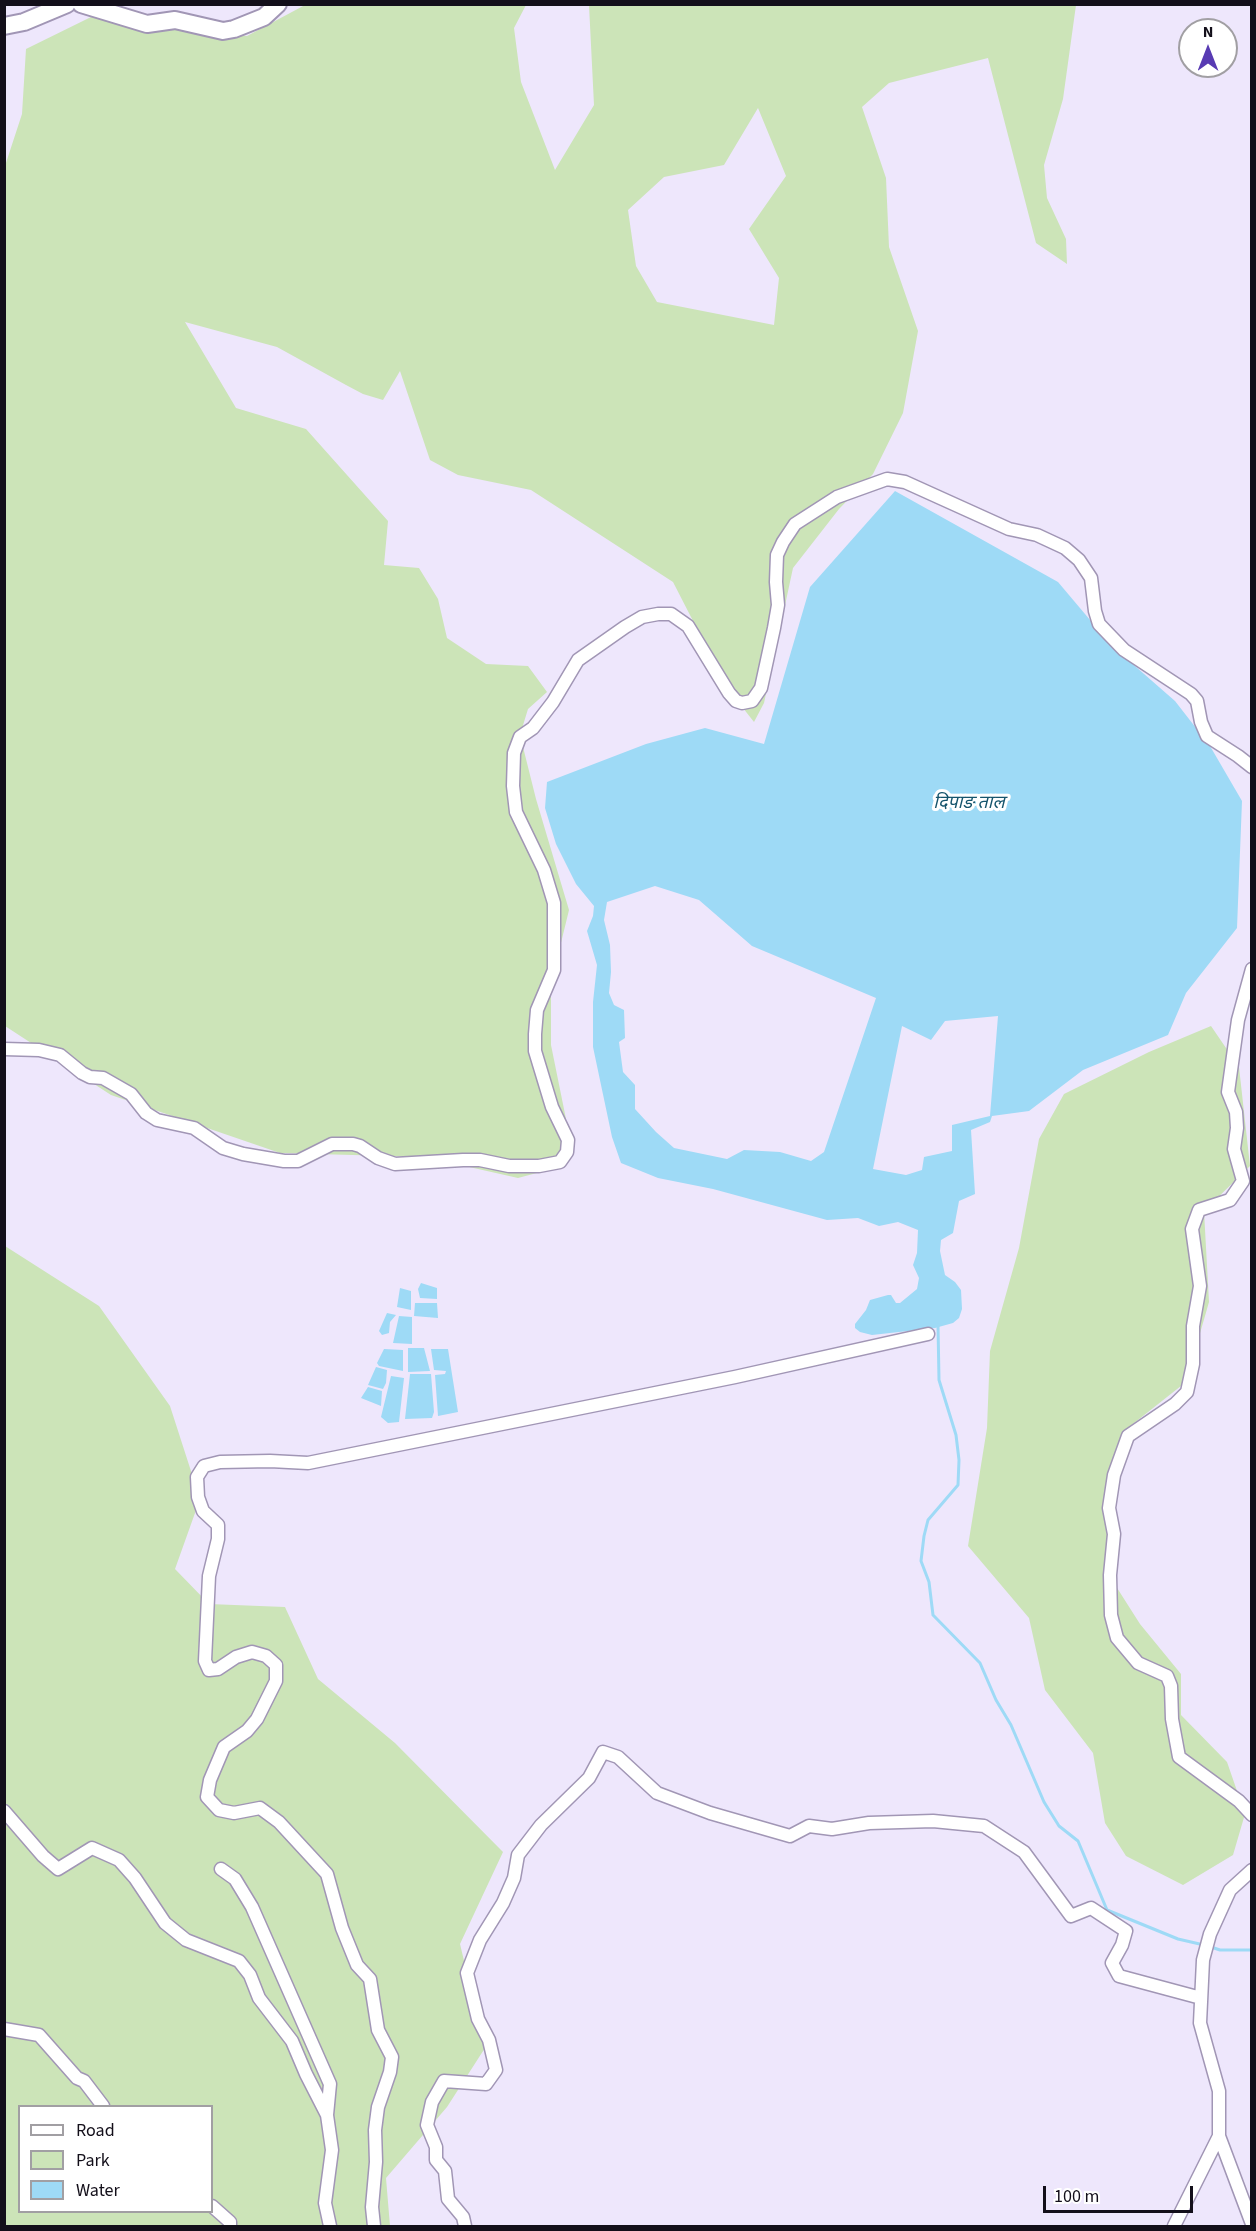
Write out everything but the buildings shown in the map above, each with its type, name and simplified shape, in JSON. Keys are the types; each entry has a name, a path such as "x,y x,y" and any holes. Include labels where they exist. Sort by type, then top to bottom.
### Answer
{"main road":[{"path":"4,26 24,22 67,4"},
{"path":"81,4 140,22 175,20 223,31 264,17 278,4"}],"street":[{"path":"4,1049 39,1050 60,1055 82,1073 90,1077 103,1078 131,1094 146,1113 157,1120 194,1128 223,1148 243,1154 298,1161 332,1144 353,1144 378,1158 395,1164 463,1160 509,1166 539,1166 560,1161 567,1152 568,1140 552,1107 536,1051 535,1034 537,1010 554,970 554,903 544,870 516,812 513,786 514,753 520,737 533,728 553,702 582,656 642,617 658,614 671,614 688,627 736,701 742,703 752,701 761,688 774,628 778,605 777,555 783,542 795,524 837,497 887,478 905,483 1009,529 1037,535 1065,548 1079,560 1091,578 1099,624 1124,650 1191,693 1197,701 1206,736 1251,767"},
{"path":"1251,969 1238,1020 1228,1092 1236,1112 1237,1128 1234,1149 1243,1181 1230,1200 1199,1210 1192,1229 1200,1286 1193,1326 1193,1364 1187,1392 1175,1404 1128,1436 1114,1475 1109,1508 1114,1534 1110,1575 1111,1615 1117,1638 1138,1663 1167,1676 1171,1686 1172,1719 1179,1757 1239,1801 1251,1815"},
{"path":"374,2226 372,2207 376,2162 375,2130 378,2107 390,2072 392,2056 378,2030 370,1979 357,1965 342,1928 327,1874 279,1822 260,1808 234,1813 219,1810 207,1797 210,1780 224,1747 247,1731 257,1719 276,1681 276,1665 266,1656 252,1652 236,1657 218,1669 209,1670 205,1661 208,1576 218,1539 218,1525 203,1511 198,1497 198,1477 204,1466 220,1462 308,1463 735,1377 928,1334"},
{"path":"465,2226 463,2217 448,2199 445,2171 436,2160 436,2147 427,2125 432,2102 444,2081 486,2084 496,2070 489,2040 478,2019 467,1973 480,1940 503,1903 514,1878 518,1855 541,1825 589,1778 603,1752 618,1757 657,1793 710,1813 790,1836 809,1826 832,1829 869,1823 933,1821 984,1826 1024,1852 1071,1916 1091,1908 1126,1931 1122,1945 1112,1963 1119,1976 1201,1998"},
{"path":"4,1811 43,1856 58,1869 92,1848 119,1860 135,1878 165,1923 186,1940 239,1961 250,1975 258,1998 292,2041 327,2115"},
{"path":"221,1869 235,1879 252,1907 330,2084 327,2115 332,2150 325,2203 330,2226"},
{"path":"1251,1870 1230,1890 1210,1934 1203,1960 1200,2023 1219,2091 1219,2136 1251,2224"},
{"path":"4,2029 39,2035 76,2078 84,2081 103,2105"},
{"path":"1174,2226 1219,2136"},
{"path":"213,2207 230,2222 230,2226"}],"green space":[{"path":"305,5 526,5 514,28 521,82 555,170 594,105 589,5 1076,5 1063,99 1044,165 1047,198 1066,239 1067,264 1036,243 988,58 889,83 862,107 886,178 889,247 918,331 903,413 873,474 839,509 793,568 764,703 754,722 728,689 673,582 531,490 458,475 430,460 400,371 383,400 363,394 277,347 185,322 236,408 306,429 388,521 384,565 419,568 438,599 447,638 486,664 528,666 547,692 528,709 520,735 536,799 569,910 551,984 551,1045 566,1119 563,1166 518,1178 425,1157 280,1153 111,1095 5,1026 4,169 22,114 26,49 91,17 143,26 190,28 247,36","holes":["758,108 786,176 749,229 779,278 774,325 657,302 636,266 628,210 664,177 724,165"]},
{"path":"1211,1026 1239,1067 1250,1166 1204,1211 1209,1302 1186,1382 1124,1431 1113,1492 1105,1569 1140,1624 1181,1674 1181,1715 1227,1762 1245,1814 1233,1855 1183,1885 1126,1856 1105,1823 1093,1753 1045,1690 1029,1618 968,1546 987,1428 990,1351 1019,1248 1039,1139 1064,1094 1149,1052"},
{"path":"5,1246 99,1306 170,1406 200,1499 175,1569 209,1604 285,1607 318,1679 395,1743 503,1852 460,1944 485,2048 447,2107 386,2178 390,2226 5,2226"}],"water":[{"name":"दिपाङ ताल","path":"895,491 1058,582 1112,646 1175,701 1210,746 1242,801 1237,928 1186,993 1168,1035 1083,1070 1029,1111 992,1116 990,1122 971,1130 975,1194 959,1201 953,1233 941,1240 940,1251 945,1275 961,1290 962,1309 959,1318 953,1323 935,1328 872,1335 855,1328 855,1324 866,1310 870,1300 891,1295 896,1303 900,1303 917,1289 919,1278 913,1265 917,1253 918,1230 898,1222 879,1226 858,1218 827,1220 713,1189 658,1178 621,1163 612,1137 593,1047 593,1002 597,965 587,931 594,906 576,884 556,844 545,808 547,782 646,744 705,728 764,744 810,587","holes":["655,886 699,900 752,946 876,998 824,1152 811,1161 780,1152 744,1150 727,1159 674,1148 635,1109 635,1085 623,1072 619,1042 625,1038 624,1010 614,1005 609,993 610,945 604,920 607,902","998,1016 990,1116 952,1125 952,1151 924,1157 922,1170 906,1175 873,1169 902,1026 931,1040 945,1021"]},
{"path":"421,1283 437,1288 437,1299 420,1298 418,1289"},
{"path":"400,1288 411,1291 411,1310 397,1307"},
{"path":"415,1303 437,1303 438,1318 414,1316"},
{"path":"387,1313 396,1315 390,1322 389,1333 382,1335 379,1331"},
{"path":"399,1316 412,1317 412,1344 393,1343"},
{"path":"408,1348 424,1348 430,1371 408,1372"},
{"path":"384,1349 403,1350 403,1371 379,1366 377,1363"},
{"path":"431,1349 448,1349 458,1412 438,1416 435,1375 445,1374 446,1371 434,1370"},
{"path":"376,1367 387,1370 383,1389 368,1385"},
{"path":"410,1374 431,1374 434,1412 432,1418 405,1419"},
{"path":"391,1376 404,1378 399,1422 388,1423 381,1417"},
{"path":"368,1387 382,1391 381,1406 361,1398"}],"waterway":[{"path":"938,1325 939,1380 956,1435 959,1460 958,1485 928,1520 924,1536 921,1561 929,1582 933,1615 980,1663 996,1700 1011,1725 1044,1802 1059,1826 1078,1841 1107,1910 1178,1939 1204,1945"},
{"path":"1211,1947 1220,1950 1252,1950"}]}
